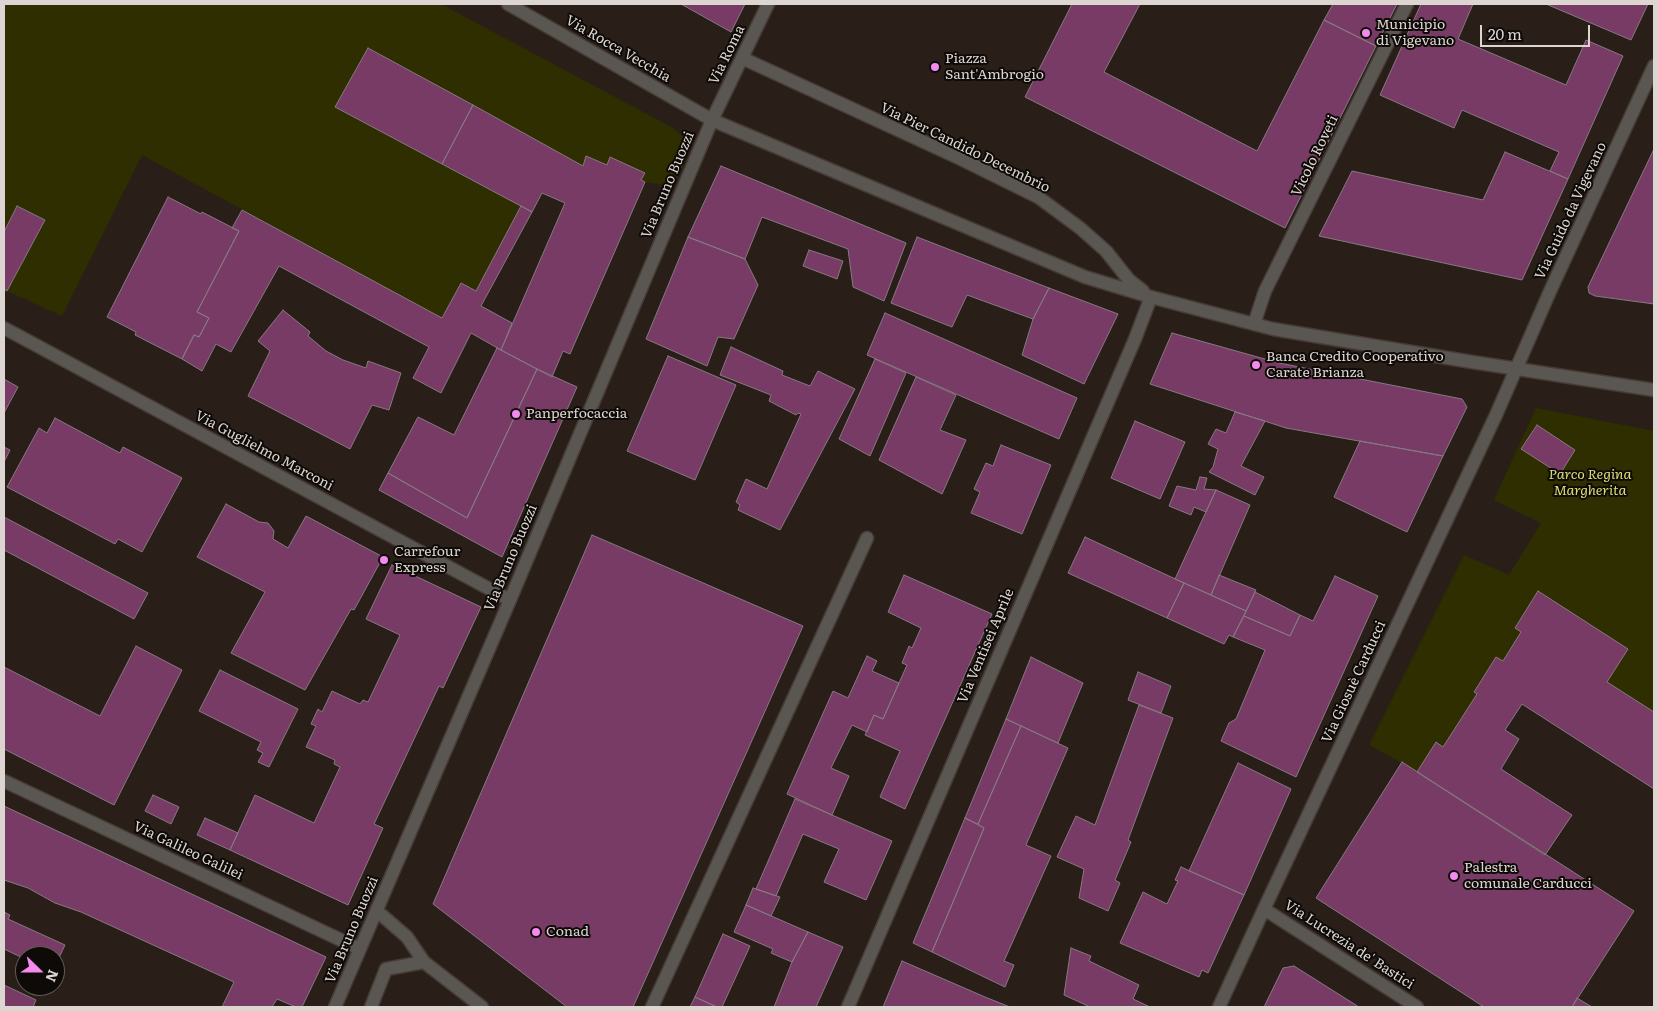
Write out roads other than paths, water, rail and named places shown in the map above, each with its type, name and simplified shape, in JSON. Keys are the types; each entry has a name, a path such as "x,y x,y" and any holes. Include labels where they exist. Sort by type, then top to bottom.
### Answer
{"street":[{"name":"Via Rocca Vecchia","path":"508,4 712,120"},
{"name":"Via Roma","path":"712,120 768,4"},
{"name":"Vicolo Roveti","path":"1254,324 1265,291 1407,4"},
{"name":"Via Pier Candido Decembrio","path":"742,58 1038,197 1080,228 1106,251 1129,280 1151,297"},
{"name":"Via Guido da Vigevano","path":"1517,369 1551,289 1654,66"},
{"name":"Via Pier Candido Decembrio","path":"712,120 1085,277 1151,297 1254,324 1517,369 1654,390"},
{"name":"Via Bruno Buozzi","path":"335,1007 510,600 712,120"},
{"path":"1085,277 1105,276 1110,270 1106,251"},
{"name":"Via Ventisei Aprile","path":"848,1007 1135,339 1151,297"},
{"name":"Via Guglielmo Marconi","path":"4,328 510,600"},
{"name":"Via Giosuè Carducci","path":"1219,1007 1517,369"},
{"path":"652,1007 867,538"},
{"name":"Via Galileo Galilei","path":"4,781 360,949"},
{"name":"Via Lucrezia de' Bastici","path":"1264,908 1418,1007"},
{"path":"377,911 407,937 424,962 482,1007"},
{"path":"371,1007 386,969 424,962"}],"place":[{"name":"Municipio di Vigevano","path":"1366,33"},
{"name":"Piazza Sant'Ambrogio","path":"935,67"},
{"name":"Banca Credito Cooperativo Carate Brianza","path":"1256,365"},
{"name":"Panperfocaccia","path":"516,414"},
{"name":"Carrefour Express","path":"384,560"},
{"name":"Palestra comunale Carducci","path":"1454,876"},
{"name":"Conad","path":"536,932"}],"park label":[{"name":"Parco Regina Margherita","path":"1590,484"}]}
